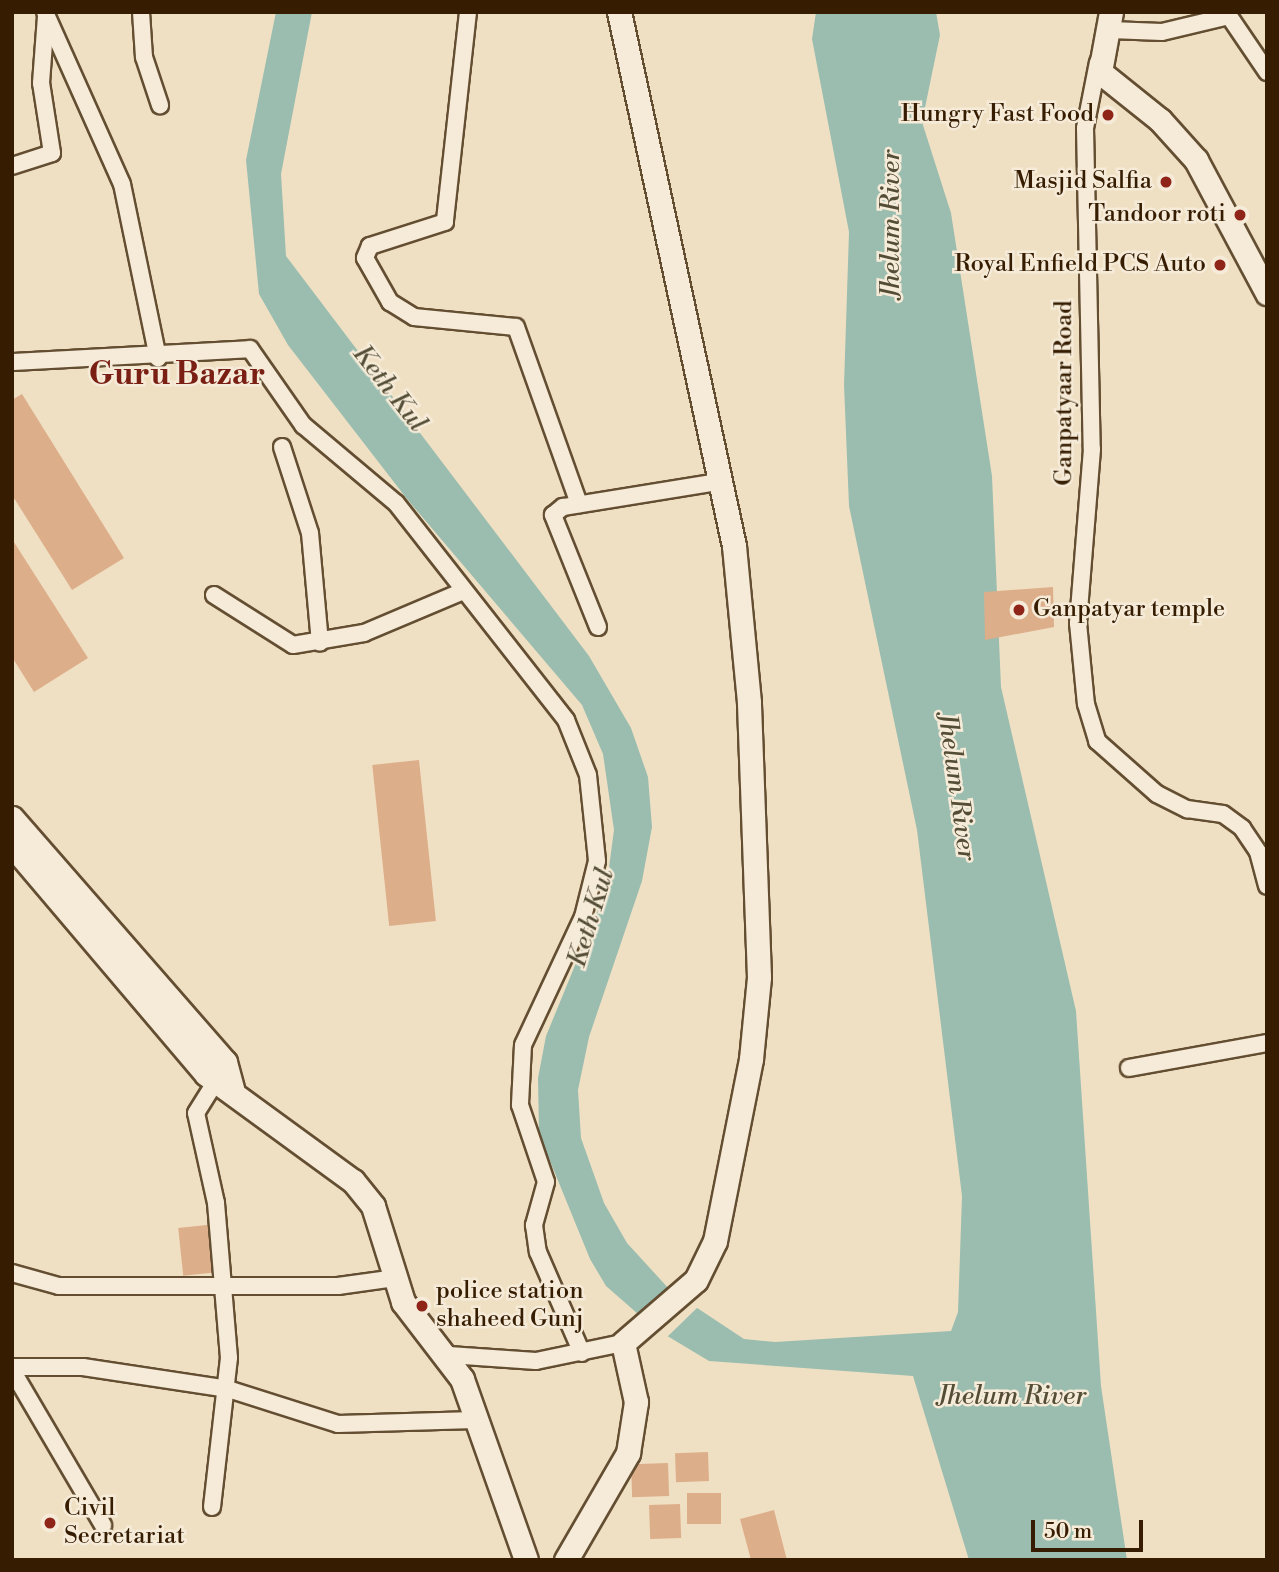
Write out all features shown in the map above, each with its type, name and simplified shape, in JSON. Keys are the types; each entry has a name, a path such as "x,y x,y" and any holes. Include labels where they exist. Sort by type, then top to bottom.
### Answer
{"street":[{"path":"141,12 144,57 159,105"},
{"path":"468,12 445,222 370,246 365,258 390,302 415,317 516,327 579,504"},
{"path":"449,1355 510,1362 582,1353 626,1340 696,1280 724,1214 759,977 749,702 723,481 619,12"},
{"path":"12,166 52,153 41,83 46,14"},
{"path":"46,14 122,184 158,359"},
{"path":"1266,289 1196,160 1160,120 1108,85 1099,57 1110,21 1162,32 1229,16 1267,72"},
{"name":"Ganpatyaar Road","path":"1099,57 1085,128 1092,449 1079,589 1083,691 1091,729 1106,752 1174,805 1232,819 1263,853 1267,886"},
{"path":"12,362 158,359 250,349 303,425 396,503 461,592 566,720 594,807 592,888 571,946 533,1018 521,1067 520,1105 546,1182 535,1212 538,1252 582,1353"},
{"path":"282,447 310,533 320,643"},
{"path":"598,627 552,526 557,510 579,504 723,481"},
{"path":"214,595 278,640 320,643 364,634 461,592"},
{"path":"12,818 225,1062 224,1085 196,1114 211,1170 224,1282 228,1389 212,1507"},
{"path":"12,845 224,1085 353,1181 384,1225 396,1278 412,1317 449,1355 526,1560"},
{"path":"1129,1068 1267,1043"},
{"path":"12,1273 59,1286 224,1282 338,1286 396,1278"},
{"path":"566,1560 628,1453 636,1402 626,1340"},
{"path":"103,1525 12,1369 83,1367 228,1389 338,1424 475,1420"}],"water":[{"name":"Jhelum River","path":"276,12 312,12 281,174 286,256 589,656 631,728 648,777 652,827 642,881 589,1037 578,1090 581,1138 604,1203 627,1243 670,1290 744,1339 775,1342 951,1331 958,1312 962,1196 917,830 849,506 844,385 849,232 812,39 816,12 936,12 940,35 922,122 951,213 992,476 1001,687 1076,1011 1101,1386 1127,1560 969,1560 913,1376 709,1361 654,1328 606,1286 590,1259 539,1134 538,1078 546,1036 606,890 614,830 603,754 582,705 407,499 288,345 259,294 246,160"}],"pier":[{"path":"673,1288 699,1306 664,1340 652,1331"}],"building":[{"path":"22,394 124,558 72,590 12,495 12,400"},
{"path":"12,539 88,658 34,692 12,657"},
{"name":"Ganpatyar temple","path":"1053,587 1054,627 985,640 984,592"},
{"path":"419,760 436,921 389,926 372,765"},
{"path":"216,1224 221,1272 183,1276 178,1228"},
{"path":"708,1452 709,1481 676,1482 675,1453"},
{"path":"668,1463 669,1496 632,1497 631,1464"},
{"path":"687,1493 721,1493 721,1524 687,1524"},
{"path":"680,1504 681,1538 650,1539 649,1505"},
{"path":"774,1510 787,1560 751,1560 740,1519"}],"place":[{"name":"Hungry Fast Food","path":"1108,115"},
{"name":"Masjid Salfia","path":"1166,182"},
{"name":"Tandoor roti","path":"1240,215"},
{"name":"Royal Enfield PCS Auto","path":"1220,265"},
{"name":"Ganpatyar temple","path":"1019,610"},
{"name":"police station shaheed Gunj","path":"422,1306"},
{"name":"Civil Secretariat","path":"50,1523"}],"district":[{"name":"Guru Bazar","path":"177,374"}],"water label":[{"name":"Keth Kul","path":"389,389"},
{"name":"Keth Kul","path":"592,918"}]}
